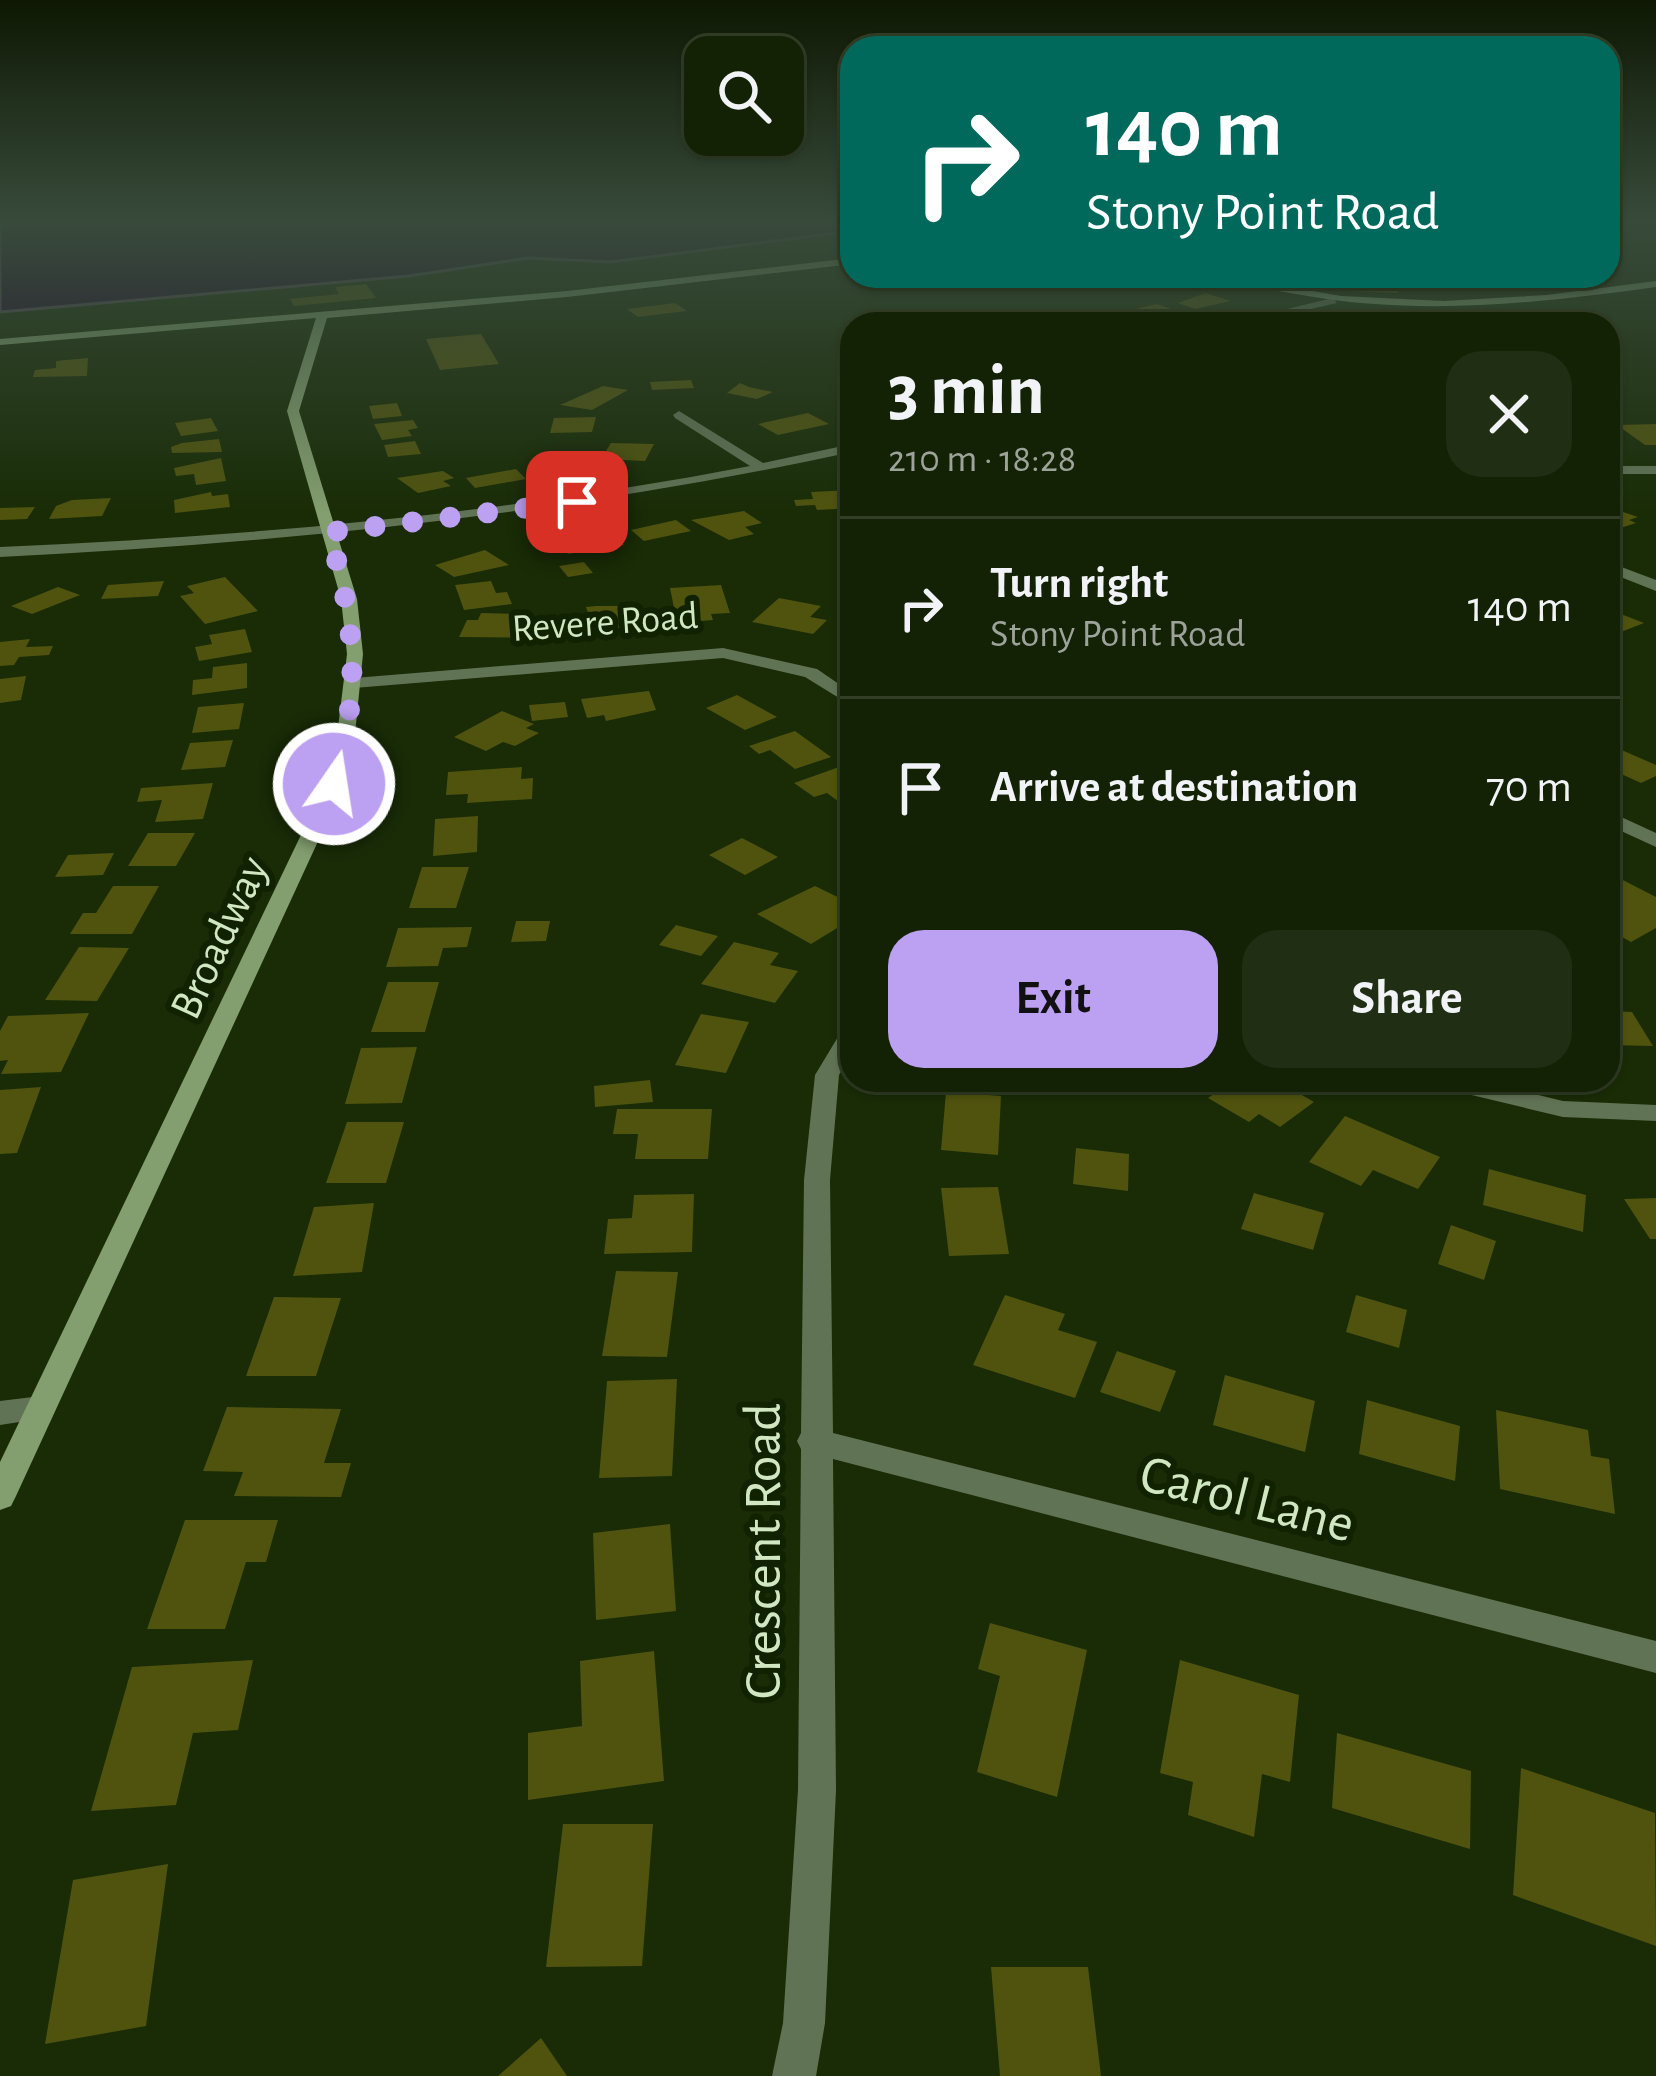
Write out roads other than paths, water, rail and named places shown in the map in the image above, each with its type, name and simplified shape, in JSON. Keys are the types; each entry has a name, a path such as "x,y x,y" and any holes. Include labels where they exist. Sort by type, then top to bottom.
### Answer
{"street":[{"path":"0,342 262,321"},
{"name":"Broadway","path":"0,1496 334,784 354,683 349,599 293,411 321,321"},
{"path":"679,415 762,468"},
{"path":"0,552 329,532 596,500 840,451"},
{"path":"1620,470 1656,470"},
{"path":"1620,572 1656,586"},
{"name":"Revere Road","path":"354,683 723,653 811,673 840,693"},
{"path":"1620,823 1656,841"},
{"name":"Crescent Road","path":"794,2076 804,2023 817,1790 813,1441 817,1180 827,1075 840,1053"},
{"path":"1493,1092 1563,1109 1656,1113"},
{"path":"0,1413 41,1408"},
{"name":"Carol Lane","path":"813,1441 1656,1658"}]}
